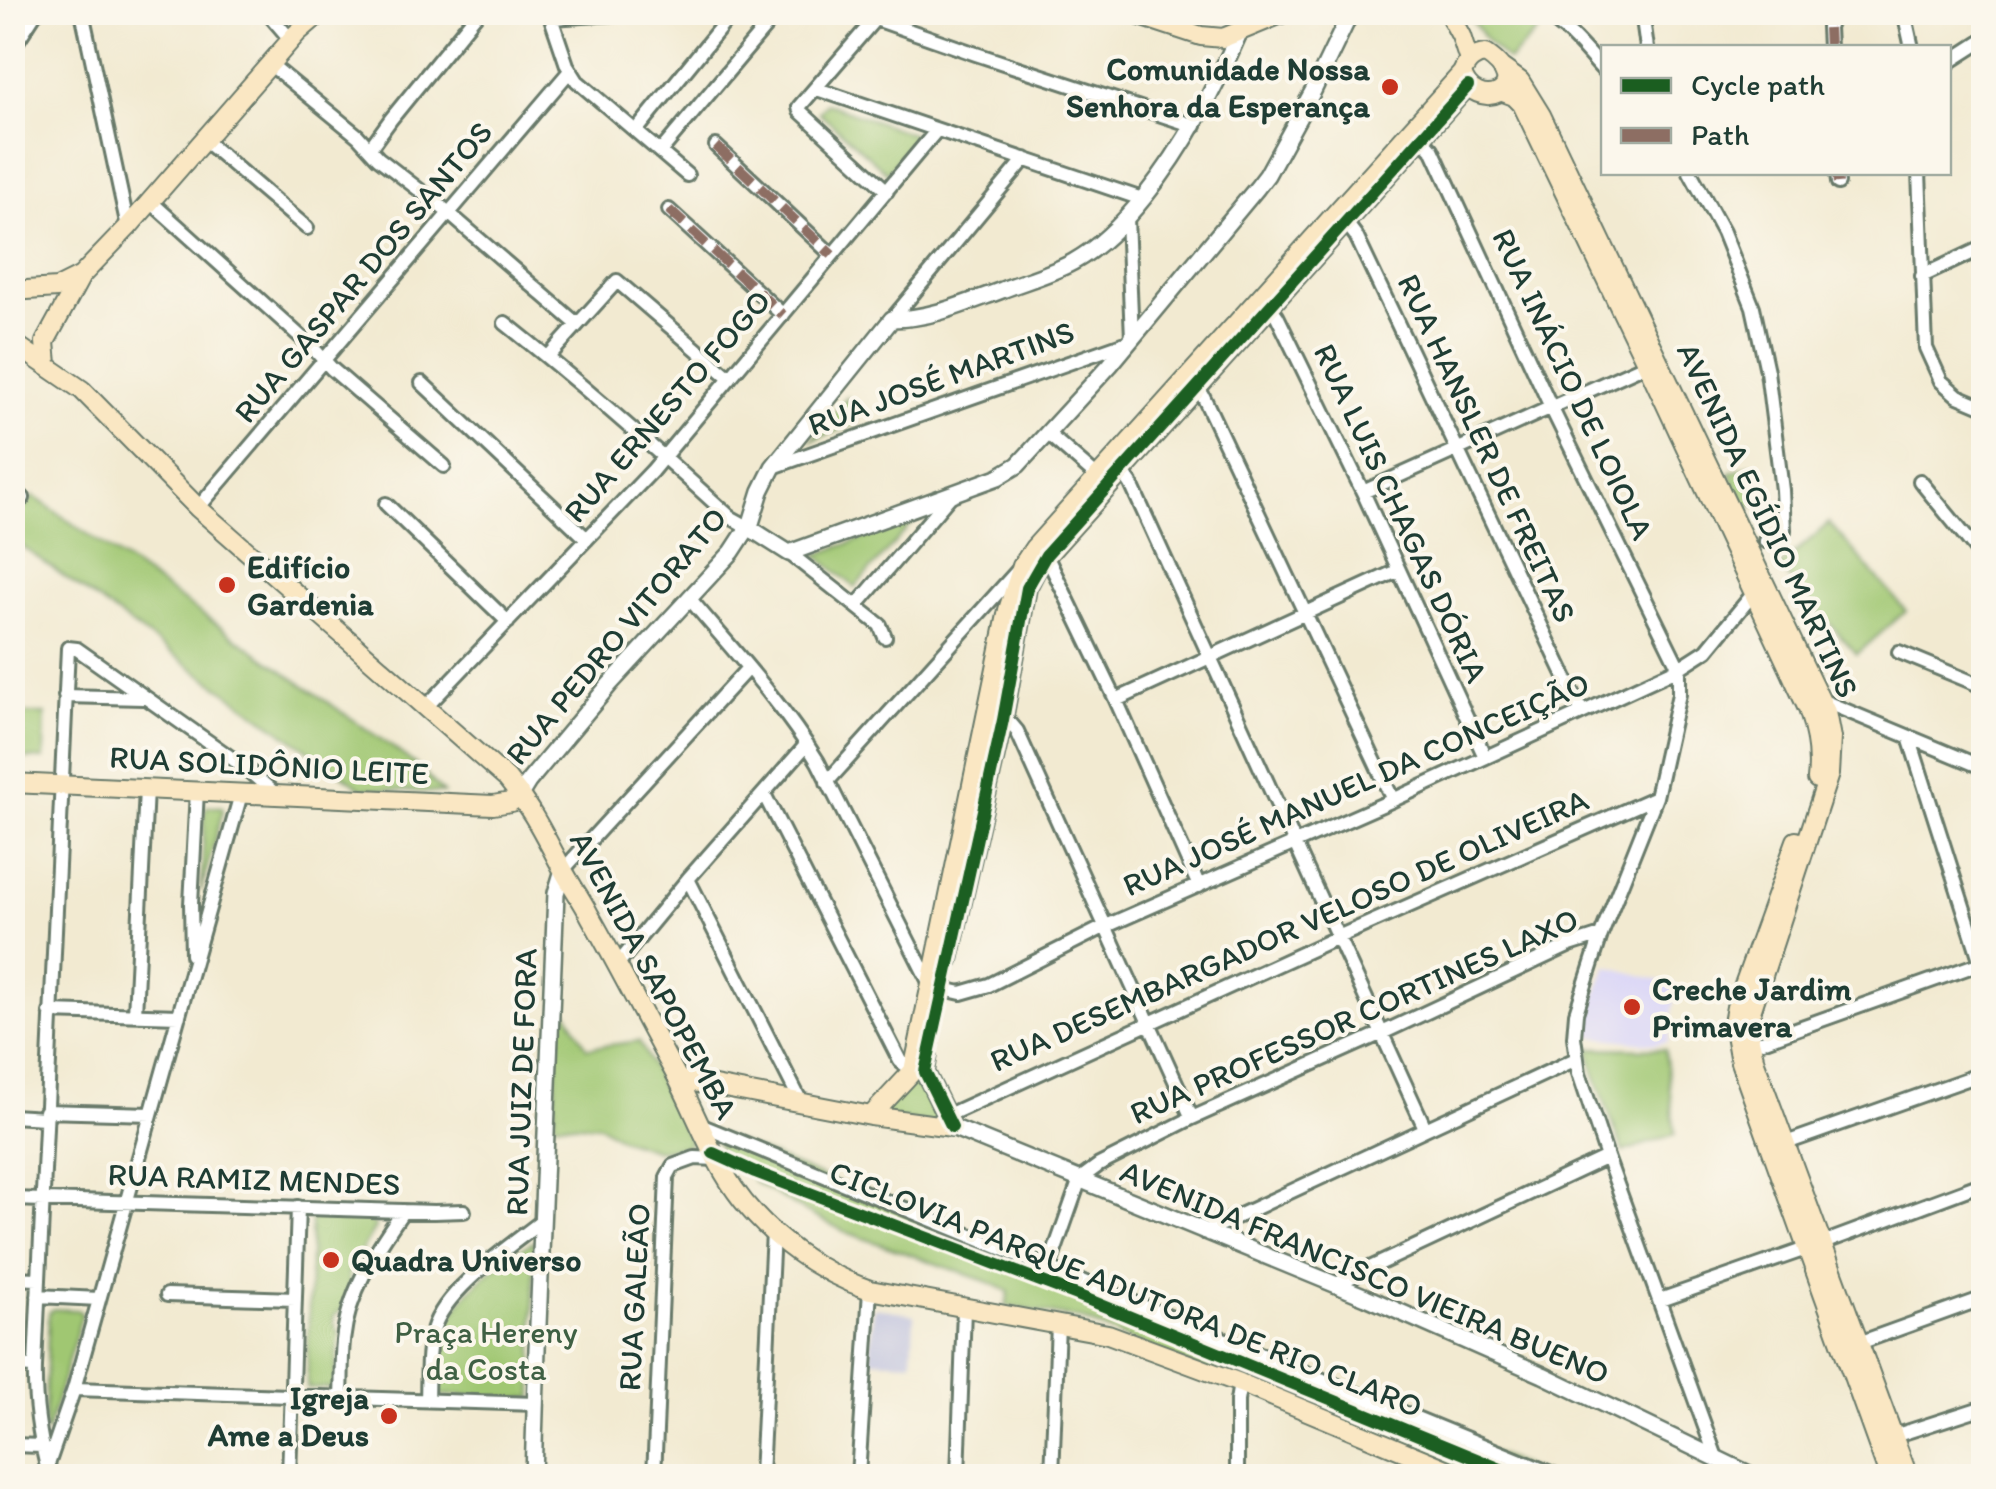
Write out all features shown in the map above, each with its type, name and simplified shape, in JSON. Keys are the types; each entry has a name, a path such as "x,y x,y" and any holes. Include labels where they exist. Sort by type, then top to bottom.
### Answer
{"main road":[{"path":"47,364 45,342 81,276 291,40 312,20 328,12"},
{"path":"1128,12 1201,36 1223,38 1286,12"},
{"path":"1448,12 1482,94 1502,92 1507,82 1502,68"},
{"path":"1460,12 1471,68"},
{"path":"995,719 1008,610 1022,566 1034,548 1118,467 1471,68"},
{"name":"AVENIDA EGÍDIO MARTINS","path":"1471,68 1502,68 1520,81 1532,98 1831,738 1829,774 1749,1027 1751,1045 1786,1143 1889,1476"},
{"name":"AVENIDA EGÍDIO MARTINS","path":"1502,92 1522,104 1654,361"},
{"path":"12,290 64,286 81,276"},
{"path":"49,288 60,296 64,307"},
{"path":"18,346 45,342"},
{"name":"AVENIDA SAPOPEMBA","path":"18,346 82,390 198,508 500,771 520,794 617,965 716,1159 739,1195 773,1232 820,1269 870,1290 1108,1334 1240,1383 1463,1476"},
{"path":"871,1116 919,1072 1027,588 1046,555 1103,482"},
{"name":"AVENIDA EGÍDIO MARTINS","path":"1815,705 1817,776 1736,1007 1734,1023 1740,1062 1859,1343 1908,1476"},
{"name":"RUA SOLIDÔNIO LEITE","path":"12,783 493,805 511,802 520,794"},
{"path":"919,1072 948,1122"},
{"path":"678,1080 871,1116 948,1122"}],"street":[{"path":"12,50 36,12"},
{"path":"82,12 128,227"},
{"path":"268,12 291,40"},
{"path":"370,148 478,12"},
{"path":"647,12 550,15 570,72 687,175"},
{"path":"636,131 733,12"},
{"path":"660,152 778,12"},
{"path":"789,553 1010,472 1130,340 1267,175 1352,12"},
{"path":"1535,12 1567,32 1601,68"},
{"path":"1642,12 1648,45"},
{"path":"1829,45 1828,26 1836,12"},
{"path":"1904,12 1911,45"},
{"path":"887,190 799,107 878,16 976,54 1195,126"},
{"path":"892,319 911,319 952,309 1069,264 1102,242 1172,163 1195,126 1240,31"},
{"path":"1951,61 1984,40"},
{"path":"270,64 576,324"},
{"name":"RUA GASPAR DOS SANTOS","path":"198,508 570,72"},
{"path":"817,88 1142,199"},
{"name":"RUA ERNESTO FOGO","path":"426,707 664,456 938,130"},
{"name":"RUA INÁCIO DE LOIOLA","path":"1416,132 1432,149 1551,407 1679,668"},
{"path":"204,140 307,228"},
{"path":"716,146 832,256"},
{"path":"892,319 1025,159"},
{"path":"1692,175 1724,232 1753,307 1767,371 1784,530 1766,541"},
{"path":"1919,175 1926,348 1940,381 1958,396 1984,407"},
{"path":"150,201 444,466"},
{"path":"669,210 783,315"},
{"name":"RUA HANSLER DE FREITAS","path":"1341,216 1356,236 1582,712"},
{"path":"1127,218 1130,340"},
{"path":"1922,276 1984,247"},
{"path":"549,356 618,281 730,378"},
{"name":"RUA LUIS CHAGAS DÓRIA","path":"1266,301 1363,492 1485,757"},
{"name":"RUA PEDRO VITORATO","path":"520,794 610,684 732,552 748,527 772,467 892,319"},
{"path":"505,323 549,356 730,517 789,553 880,626 886,638"},
{"name":"RUA JOSÉ MARTINS","path":"772,467 1130,340"},
{"path":"1363,492 1654,361"},
{"path":"1194,382 1393,800"},
{"path":"422,383 587,539"},
{"path":"1048,433 1103,482"},
{"path":"1118,467 1211,656 1426,1128"},
{"path":"1920,481 1984,559"},
{"path":"856,606 954,492"},
{"path":"386,504 508,622"},
{"path":"1046,555 1200,886"},
{"path":"827,782 1022,566"},
{"path":"1116,700 1399,570"},
{"name":"RUA JOSÉ MANUEL DA CONCEIÇÃO","path":"936,988 961,993 988,984 1104,927 1679,668 1707,650 1761,591"},
{"path":"690,598 807,744 936,988"},
{"path":"982,608 1002,604 1008,610"},
{"path":"46,1472 34,1367 70,647 244,766 278,796"},
{"path":"1900,652 1984,687"},
{"path":"563,870 748,668"},
{"path":"1679,668 1680,694 1656,796 1601,935 1576,1014 1574,1037 1576,1059 1607,1157 1717,1460"},
{"path":"65,696 145,698"},
{"path":"1815,705 1910,737 1984,768"},
{"path":"995,719 1017,732 1192,1118"},
{"path":"1751,1045 1982,966 1910,737"},
{"path":"617,965 807,744"},
{"path":"135,1014 146,789"},
{"path":"192,967 196,791"},
{"path":"46,1472 74,1389 241,794"},
{"path":"764,794 900,1061 919,1072"},
{"name":"RUA DESEMBARGADOR VELOSO DE OLIVEIRA","path":"948,1122 1148,1023 1656,796"},
{"name":"RUA JUIZ DE FORA","path":"533,1476 556,894 563,870"},
{"path":"688,879 802,1104"},
{"name":"RUA PROFESSOR CORTINES LAXO","path":"1080,1179 1192,1118 1570,945 1601,935"},
{"path":"50,1012 179,1016"},
{"path":"1204,1232 1576,1059"},
{"path":"1786,1143 1984,1072"},
{"path":"12,1116 151,1114"},
{"name":"AVENIDA FRANCISCO VIEIRA BUENO","path":"948,1122 1543,1374 1753,1476"},
{"path":"700,1125 1558,1476"},
{"path":"1336,1284 1607,1157"},
{"name":"RUA GALEÃO","path":"654,1476 667,1177 673,1166 695,1158 716,1159"},
{"path":"1049,1267 1080,1179"},
{"path":"1660,1300 1984,1182"},
{"name":"RUA RAMIZ MENDES","path":"12,1198 464,1210"},
{"path":"289,1476 298,1207"},
{"path":"341,1397 348,1314 366,1268 403,1211"},
{"path":"427,1400 432,1329 441,1312 453,1294 542,1220"},
{"path":"762,1476 773,1232"},
{"path":"12,1278 38,1279"},
{"path":"858,1476 870,1290"},
{"path":"168,1295 295,1299"},
{"path":"38,1296 99,1299"},
{"path":"1859,1343 1984,1298"},
{"path":"958,1476 964,1309"},
{"path":"1052,1476 1058,1324"},
{"path":"12,1366 34,1367"},
{"path":"1236,1476 1240,1383"},
{"path":"74,1389 536,1404"},
{"path":"1894,1436 1984,1407"},
{"path":"12,1445 42,1446"}],"shaded area":[{"name":"Creche Jardim Primavera","path":"1607,966 1676,985 1668,1042 1595,1037 1583,1029"},
{"path":"875,1307 914,1315 912,1362 870,1360"}],"green space":[{"path":"1467,13 1523,13 1544,25 1508,61 1487,42"},
{"path":"826,103 917,136 887,173 819,112"},
{"path":"847,397 857,424 812,440"},
{"path":"1752,465 1766,500 1744,509 1730,473"},
{"path":"33,496 392,747 421,769 443,793 361,788 13,540 12,497 26,507"},
{"path":"915,520 855,587 816,555"},
{"path":"1829,523 1906,611 1857,654 1779,567"},
{"path":"20,714 45,714 44,759 18,758"},
{"path":"208,806 223,810 201,891 205,809"},
{"path":"565,1008 587,1048 639,1041 690,1142 687,1146 657,1150 620,1138 600,1125 554,1123 559,1010"},
{"path":"1589,1048 1665,1049 1675,1134 1623,1152"},
{"path":"925,1072 952,1127 871,1116"},
{"path":"711,1131 1548,1476 1460,1476 1080,1319 1006,1306 1009,1292 846,1232 729,1167"},
{"name":"Praça Hereny da Costa","path":"311,1215 361,1216 376,1226 348,1274 353,1300 334,1316 339,1335 334,1388 307,1388"},
{"name":"Praça Hereny da Costa","path":"534,1241 533,1398 437,1395 437,1352 453,1313 476,1284"},
{"path":"78,1310 82,1314 47,1432 44,1430 49,1312"}],"marked path":[{"path":"1829,45 1828,27 1835,12"},
{"path":"716,146 832,255"},
{"path":"1837,175 1838,183"},
{"path":"669,210 783,315"}],"cycle path":[{"path":"952,1127 925,1072 1003,720 1027,588 1046,555 1468,86"},
{"name":"CICLOVIA PARQUE ADUTORA DE RIO CLARO","path":"713,1153 1077,1295 1518,1476"}],"place":[{"name":"Comunidade Nossa Senhora da Esperança","path":"1390,87"},
{"name":"Edifício Gardenia","path":"227,585"},
{"name":"Creche Jardim Primavera","path":"1632,1007"},
{"name":"Quadra Universo","path":"331,1260"},
{"name":"Igreja Ame a Deus","path":"389,1416"}]}
